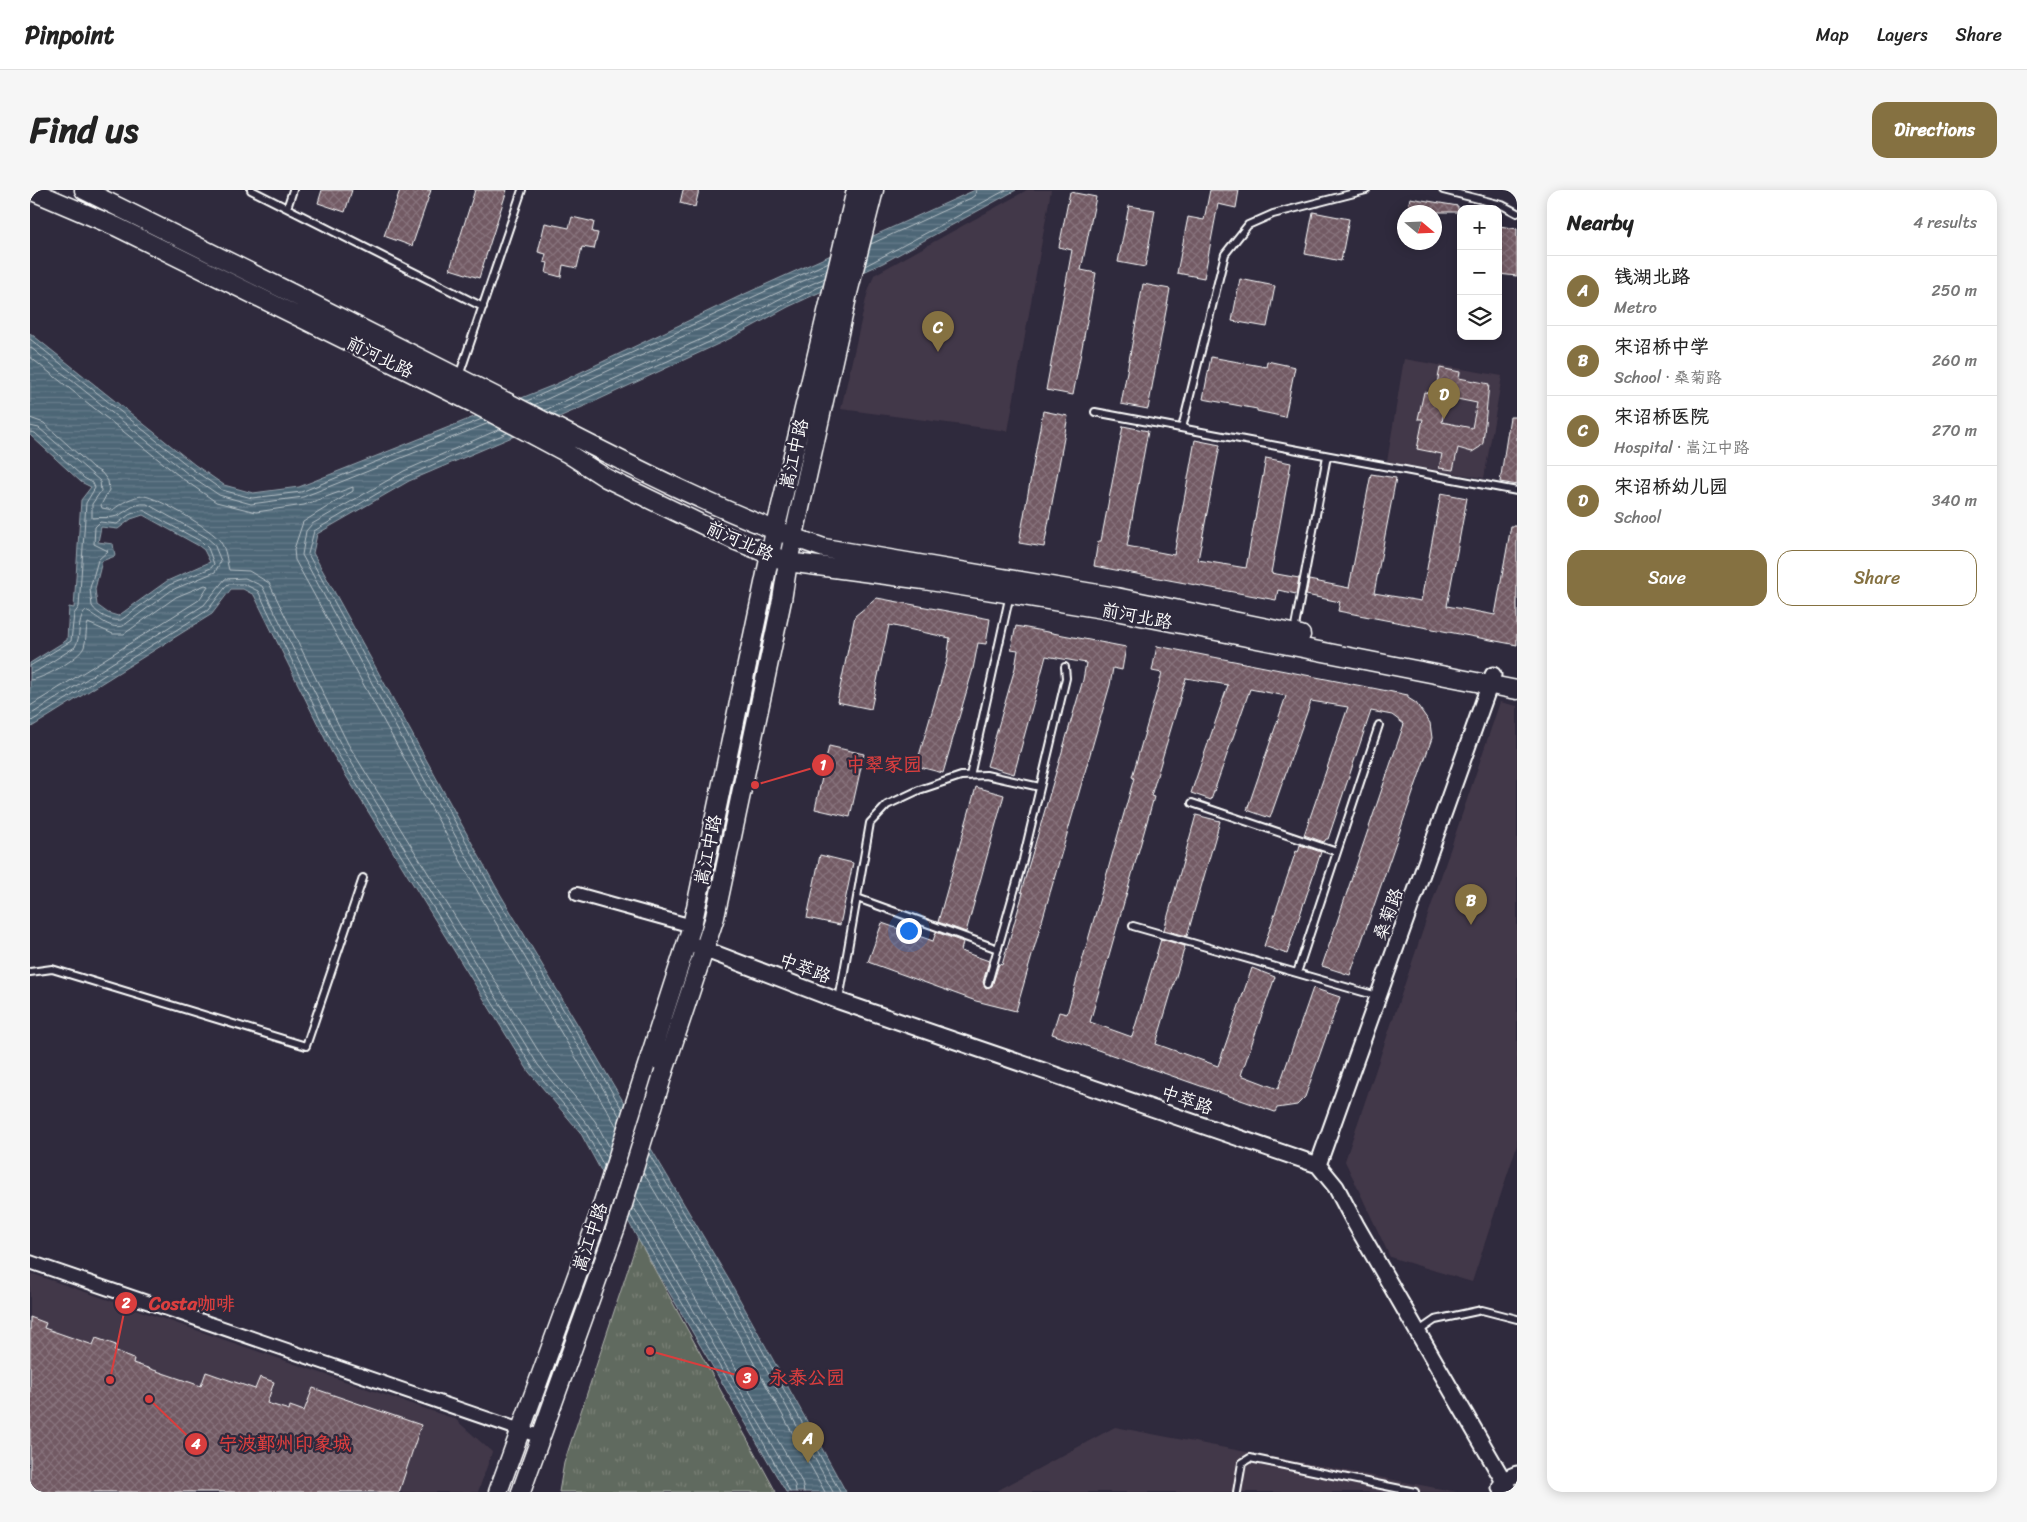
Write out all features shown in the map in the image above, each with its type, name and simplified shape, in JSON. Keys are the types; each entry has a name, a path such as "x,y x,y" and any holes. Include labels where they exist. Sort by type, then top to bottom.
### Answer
{"main road":[{"name":"前河北路","path":"30,190 117,227 456,385 489,393 587,443 744,518 794,538 824,548 1116,598 1294,633 1491,680 1517,690"},
{"name":"前河北路","path":"84,190 456,385 473,403 568,453 606,478 734,540 788,562 1115,611 1491,680 1517,679"},
{"name":"嵩江中路","path":"521,1492 616,1228 690,934 775,531 868,191"},
{"name":"嵩江中路","path":"498,1492 598,1218 656,1067 706,948 715,917 782,600 840,294"}],"street":[{"name":"桑菊路","path":"1318,1165 1491,680"},
{"path":"577,894 690,934"},
{"name":"中萃路","path":"690,934 706,948 839,1002 1318,1165"},
{"path":"1318,1165 1336,1187 1356,1225 1507,1485"},
{"path":"30,1262 541,1438"}],"lane":[{"path":"251,190 483,307"},
{"path":"287,208 293,190"},
{"path":"456,385 522,190"},
{"path":"1182,428 1225,254 1242,232 1248,225 1273,214 1366,190"},
{"path":"1443,190 1502,205 1517,213"},
{"path":"1095,412 1517,491"},
{"path":"1294,633 1327,456"},
{"path":"970,776 1010,594"},
{"path":"988,983 1023,860 1066,678 1065,667"},
{"path":"1297,973 1380,725"},
{"path":"839,1002 870,823 887,804 919,790 961,776 986,775 1040,787"},
{"path":"1192,803 1337,852"},
{"path":"30,972 52,969 306,1046 363,878"},
{"path":"856,898 998,949"},
{"path":"1133,926 1378,997"},
{"path":"1419,1332 1435,1320 1482,1310 1517,1319"},
{"path":"1237,1492 1242,1463 1250,1458 1415,1492"}],"shaded area":[{"path":"1027,190 1051,190 1008,431 841,409 867,295 874,275"},
{"path":"1404,359 1502,376 1484,478 1387,462"},
{"path":"1500,702 1517,706 1517,1145 1472,1282 1390,1257 1345,1161"},
{"path":"30,1273 455,1419 492,1452 478,1492 30,1492"},
{"path":"1115,1427 1457,1492 995,1492"}],"green space":[{"path":"638,1239 776,1492 559,1492 564,1463"}],"water":[{"path":"975,190 1016,190 883,263 788,307 731,338 587,405 409,481 317,534 313,553 496,887 729,1280 846,1492 786,1492 638,1239 580,1132 529,1072 332,753 254,595 243,589 231,589 212,614 30,728 30,663 67,640 69,607 74,608 81,500 91,487 81,482 30,435 30,333 195,465 224,485 253,493 299,487 554,385 738,297","holes":["143,515 204,550 210,562 167,581 118,616 108,613 97,605 95,589 102,561 115,556 113,544 98,542 101,527 118,529 131,519"]}],"building":[{"path":"322,190 352,190 345,212 318,203"},
{"path":"400,190 431,190 412,246 384,236"},
{"path":"475,190 507,190 479,278 450,269"},
{"path":"683,190 699,190 695,207 680,203"},
{"path":"1210,190 1239,190 1236,208 1218,204 1204,278 1177,273 1188,217 1204,220"},
{"path":"1070,192 1096,197 1081,270 1096,273 1073,395 1046,390 1072,250 1059,247"},
{"path":"1410,198 1457,206 1457,212 1442,212 1442,205 1408,205"},
{"path":"1129,206 1155,210 1145,267 1118,262"},
{"path":"1313,212 1349,219 1341,261 1305,254"},
{"path":"572,217 594,222 592,232 598,233 594,249 582,247 577,268 563,265 561,277 546,273 548,263 544,262 546,254 538,252 545,223 569,228"},
{"path":"1502,226 1517,229 1517,276 1502,274"},
{"path":"1240,279 1275,286 1267,327 1232,321"},
{"path":"1143,284 1170,289 1148,409 1121,404"},
{"path":"1211,357 1266,367 1267,361 1295,367 1285,417 1257,411 1257,409 1203,399"},
{"path":"1440,368 1460,372 1459,378 1489,384 1483,443 1472,452 1458,448 1453,470 1439,468 1442,454 1417,449 1423,419 1418,419 1424,392 1435,394","holes":["1447,397 1477,403 1472,428 1442,422"]},
{"path":"1043,411 1068,416 1044,547 1019,543"},
{"path":"1510,417 1517,417 1517,485 1500,482"},
{"path":"1123,426 1148,431 1127,546 1174,555 1195,440 1220,445 1198,560 1246,568 1266,458 1291,463 1271,573 1299,578 1296,594 1278,590 1276,600 1094,566 1098,541 1101,541"},
{"path":"1371,474 1396,478 1374,593 1421,601 1441,493 1467,498 1447,606 1495,615 1511,526 1517,526 1517,645 1338,611 1340,602 1306,595 1309,580 1349,588"},
{"path":"877,598 990,619 986,644 978,643 973,669 943,773 916,766 947,660 950,638 889,625 871,709 837,702 855,616"},
{"path":"1016,626 1126,647 1122,670 1113,668 1110,685 1016,1011 976,1001 868,962 882,923 933,941 936,932 963,942 961,951 989,961 983,982 986,988 992,986 999,964 1002,965 1023,893 1021,892 1083,680 1086,663 1046,656 1014,774 987,766 1015,668 1018,650 1011,649"},
{"path":"1157,646 1408,695 1408,698 1416,703 1430,723 1432,738 1350,975 1322,966 1404,724 1392,715 1371,711 1328,839 1324,842 1304,835 1348,707 1311,701 1270,818 1247,810 1286,696 1250,689 1211,800 1191,793 1228,685 1186,678 1151,796 1154,797 1090,1022 1132,1037 1161,939 1185,946 1156,1044 1218,1066 1252,968 1275,977 1241,1075 1278,1089 1313,988 1340,997 1305,1097 1297,1105 1277,1108 1275,1112 1052,1034 1059,1012 1067,1014 1134,778 1132,777 1162,673 1152,671"},
{"path":"829,746 864,754 850,817 815,809"},
{"path":"976,787 1004,795 966,932 938,922"},
{"path":"1196,815 1220,821 1187,936 1164,930"},
{"path":"1300,845 1321,852 1287,954 1264,946 1296,851 1298,852"},
{"path":"820,855 853,863 840,925 807,918"},
{"path":"30,1317 46,1323 44,1328 93,1345 96,1338 116,1345 114,1351 134,1359 133,1363 201,1386 206,1372 255,1389 260,1377 274,1382 267,1403 289,1410 290,1406 304,1411 313,1388 421,1425 399,1492 30,1492"}],"place":[{"name":"宋诏桥医院","path":"938,352"},
{"name":"宋诏桥幼儿园","path":"1444,419"},
{"name":"中翠家园","path":"755,785"},
{"name":"宋诏桥中学","path":"1471,925"},
{"name":"永泰公园","path":"650,1351"},
{"name":"Costa咖啡","path":"110,1380"},
{"name":"宁波鄞州印象城","path":"149,1399"},
{"name":"钱湖北路","path":"808,1463"}]}
